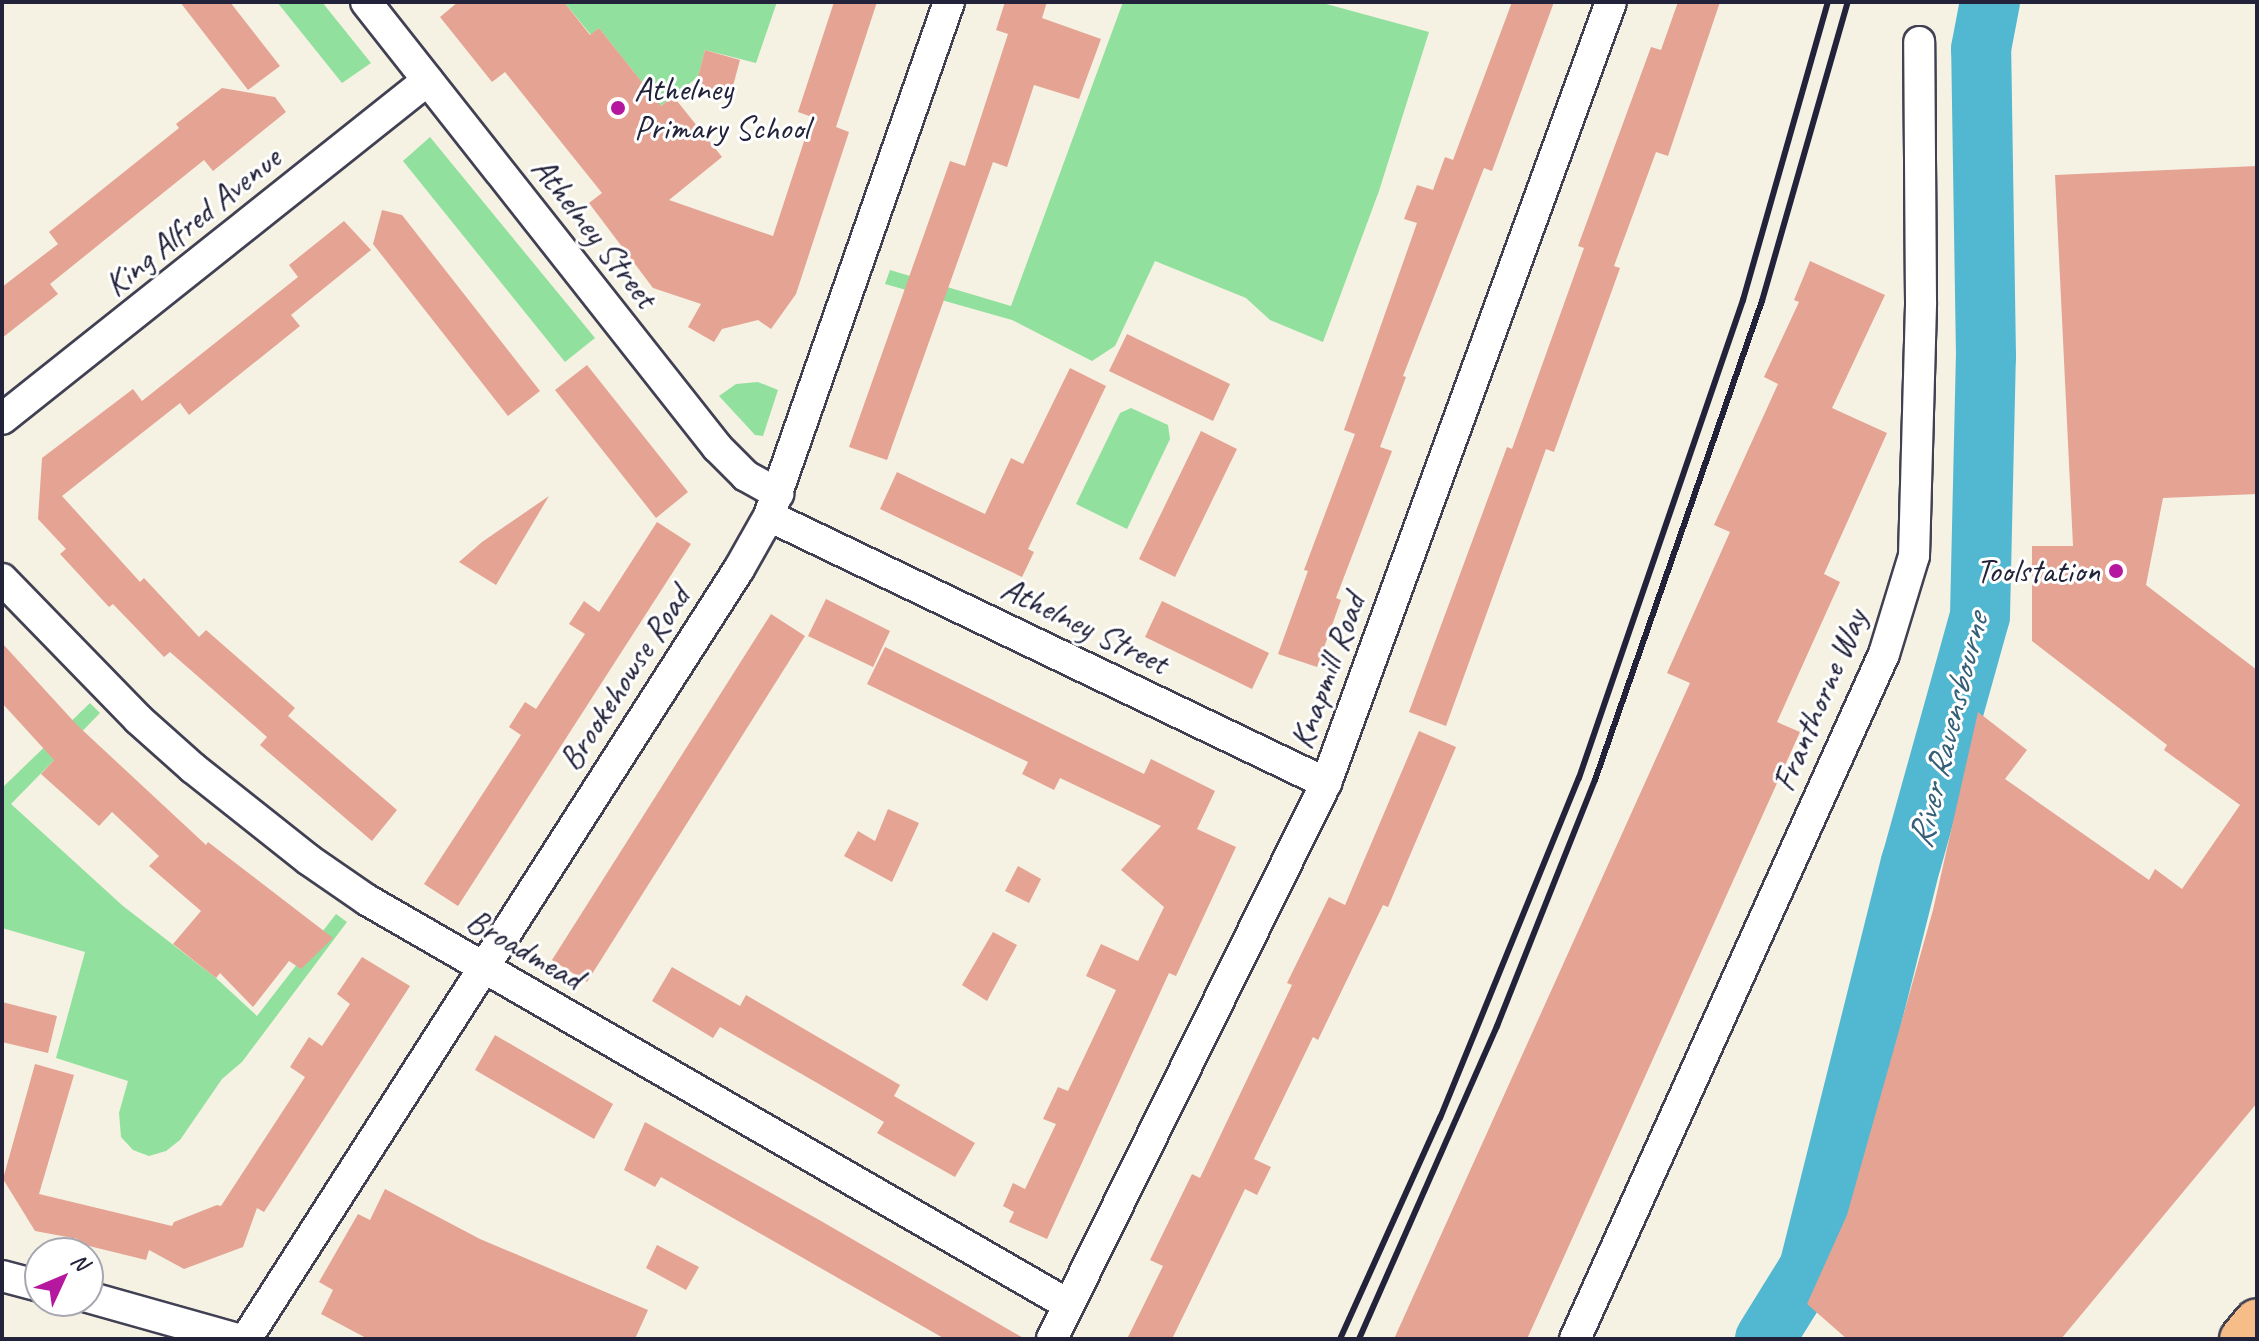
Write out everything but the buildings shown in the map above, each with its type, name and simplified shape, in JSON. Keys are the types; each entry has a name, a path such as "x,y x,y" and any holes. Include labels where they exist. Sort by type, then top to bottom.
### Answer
{"main road":[{"path":"2242,1339 2257,1321"}],"street":[{"name":"Athelney Street","path":"366,2 717,447 773,505 1326,783"},
{"name":"Brookehowse Road","path":"246,1339 739,569 773,505 949,2"},
{"name":"Knapmill Road","path":"1052,1339 1326,783 1611,2"},
{"name":"Franthorne Way","path":"1575,1339 1884,654 1914,556 1921,302 1919,42"},
{"name":"King Alfred Avenue","path":"2,419 428,80"},
{"name":"Broadmead","path":"2,579 138,719 248,812 367,900 1069,1305"},
{"path":"2,1276 24,1282"},
{"path":"104,1302 237,1339"}],"green space":[{"path":"277,2 322,2 371,63 342,83"},
{"path":"564,2 777,2 756,63 705,50 698,77 649,115 641,81 599,28 591,35"},
{"path":"1123,2 1319,2 1429,32 1379,191 1323,342 1270,320 1246,298 1155,261 1115,346 1092,361 1012,320 885,284 890,270 1011,306"},
{"path":"430,137 595,338 565,362 403,161"},
{"path":"758,382 778,390 763,436 755,435 719,396 736,384"},
{"path":"1131,408 1168,425 1170,439 1127,529 1076,504 1120,413"},
{"path":"90,703 100,713 11,804 123,906 216,978 257,1016 336,914 347,922 242,1062 222,1079 180,1140 166,1151 149,1156 133,1150 121,1137 119,1113 128,1081 56,1058 85,952 2,928 2,788"}],"waterway":[{"name":"River Ravensbourne","path":"1765,1339 1809,1268 1911,863 1980,616 1986,357 1981,49 1990,2"}],"railway":[{"path":"1340,1339 1440,1118 1579,778 1743,300 1828,2"},
{"path":"1359,1339 1497,1026 1595,780 1762,301 1848,2"}],"place":[{"name":"Athelney Primary School","path":"618,108"},
{"name":"Toolstation","path":"2116,571"}]}
